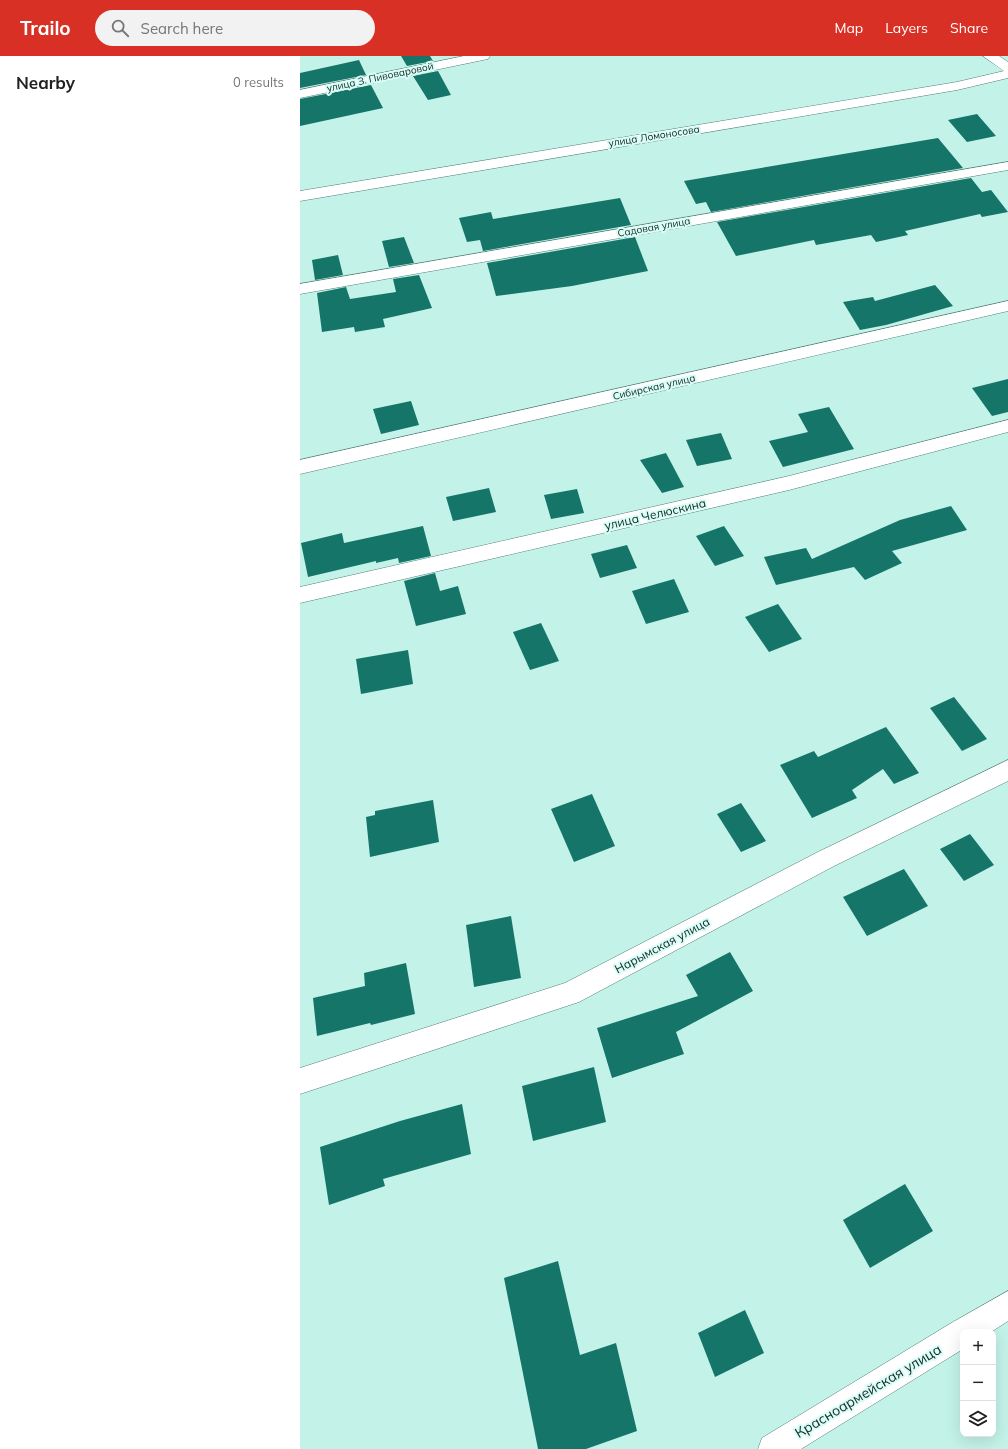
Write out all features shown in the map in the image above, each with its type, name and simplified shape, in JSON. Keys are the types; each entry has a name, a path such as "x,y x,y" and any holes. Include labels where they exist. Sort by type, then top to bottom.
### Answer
{"street":[{"name":"улица З. Пивоваровой","path":"300,94 483,56"},
{"path":"990,56 1008,68"},
{"name":"улица Ломоносова","path":"300,196 597,145 957,86 1008,74"},
{"name":"Садовая улица","path":"300,289 1008,166"},
{"name":"Сибирская улица","path":"300,467 1008,306"},
{"name":"улица Челюскина","path":"300,595 789,483 1008,426"},
{"name":"Нарымская улица","path":"300,1081 570,993 826,859 1008,770"},
{"name":"Красноармейская улица","path":"968,1329 1008,1305"},
{"name":"Красноармейская улица","path":"772,1449 960,1334"}],"building":[{"path":"401,56 430,56 433,61 407,66"},
{"path":"359,60 366,75 300,88 300,73"},
{"path":"438,71 451,95 428,100 413,76"},
{"path":"371,85 383,108 300,126 300,99"},
{"path":"977,114 996,136 967,142 948,120"},
{"path":"938,138 963,168 711,212 706,202 696,204 684,181"},
{"path":"971,178 982,192 991,190 1008,212 982,217 980,214 905,231 908,235 876,242 871,235 816,245 814,240 736,256 717,222"},
{"path":"620,198 631,225 483,251 480,240 467,242 459,218 491,212 493,219"},
{"path":"404,237 414,263 389,267 382,241"},
{"path":"635,237 648,271 572,286 496,296 487,263"},
{"path":"338,255 343,275 315,280 312,260"},
{"path":"419,275 432,308 383,319 385,327 355,332 354,327 322,332 317,293 346,287 350,299 396,292 393,279"},
{"path":"935,285 953,306 886,325 860,330 843,302 873,297 875,301"},
{"path":"1008,379 1008,412 992,416 972,388"},
{"path":"411,401 419,425 381,434 373,409"},
{"path":"829,407 854,449 783,467 769,441 808,432 798,414"},
{"path":"721,433 732,459 697,466 686,440"},
{"path":"666,453 684,487 662,493 640,460"},
{"path":"489,488 496,512 453,521 446,497"},
{"path":"577,489 584,513 551,519 544,495"},
{"path":"951,506 967,530 892,551 902,563 865,580 854,567 776,585 764,557 806,548 812,559 900,520"},
{"path":"423,526 431,556 399,563 398,558 376,563 376,561 308,577 301,543 342,533 344,543"},
{"path":"724,526 744,556 715,566 696,536"},
{"path":"627,545 637,568 600,578 591,554"},
{"path":"435,573 440,591 458,586 466,614 416,626 404,581"},
{"path":"674,579 689,612 646,624 632,591"},
{"path":"778,604 802,639 769,652 745,617"},
{"path":"541,623 559,661 530,670 513,632"},
{"path":"408,650 413,684 361,694 356,659"},
{"path":"954,697 987,739 962,751 930,708"},
{"path":"886,727 919,773 894,784 883,769 852,790 857,798 812,818 780,765 814,751 818,757"},
{"path":"592,794 615,846 574,862 551,809"},
{"path":"433,800 439,842 370,857 366,817 375,815 375,811"},
{"path":"741,803 766,841 741,852 717,814"},
{"path":"970,834 994,865 964,881 940,849"},
{"path":"904,869 928,906 867,936 843,897"},
{"path":"511,916 521,978 474,987 466,925"},
{"path":"730,952 753,991 676,1032 684,1054 612,1078 597,1028 698,996 686,975"},
{"path":"406,963 415,1014 317,1036 313,998 365,986 364,973"},
{"path":"594,1067 606,1122 533,1141 522,1086"},
{"path":"462,1104 471,1154 383,1179 385,1186 329,1205 320,1147 400,1121"},
{"path":"905,1184 933,1231 870,1268 843,1220"},
{"path":"558,1261 580,1355 616,1343 637,1431 586,1449 538,1449 504,1278"},
{"path":"745,1310 764,1353 715,1377 698,1333"}]}
